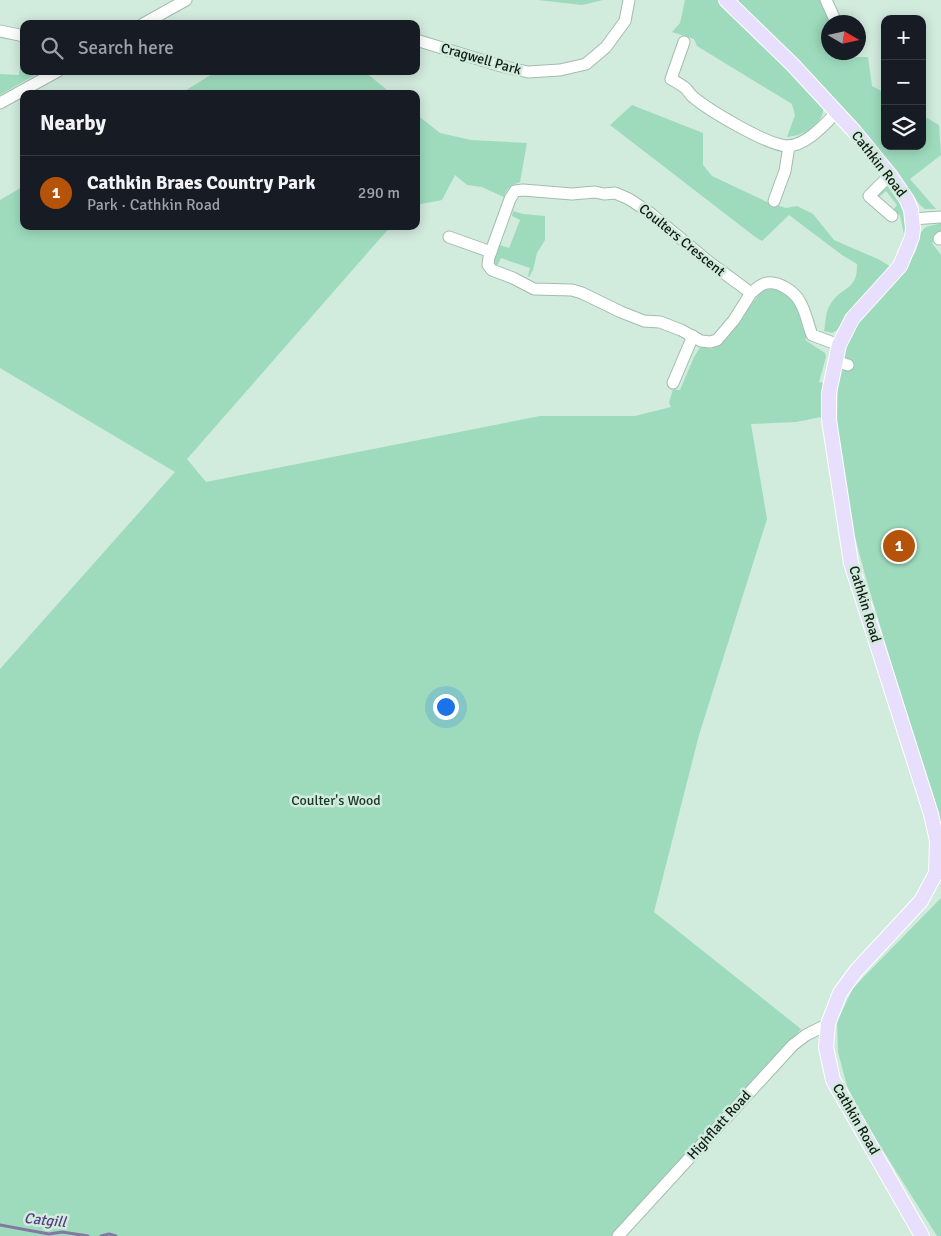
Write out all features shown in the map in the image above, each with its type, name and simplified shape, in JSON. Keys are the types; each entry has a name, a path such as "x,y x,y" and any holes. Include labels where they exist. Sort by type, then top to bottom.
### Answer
{"main road":[{"name":"Cathkin Road","path":"726,0 793,65 837,112 890,175 907,200 912,220 912,236 900,266 852,320 838,345 841,363 829,393 829,420 851,563 931,814 937,841 936,873 921,901 856,971 840,994 828,1024 826,1047 833,1080 922,1236"}],"street":[{"path":"150,20 186,0"},
{"name":"Cragwell Park","path":"420,41 501,66 528,72 560,70 586,64 606,47 625,21 629,0"},
{"path":"826,0 833,15"},
{"path":"0,31 20,35"},
{"path":"684,42 671,80 686,88 691,95 732,122 776,144 789,146 811,137 837,112"},
{"path":"24,90 51,75"},
{"path":"0,103 20,92"},
{"path":"774,201 789,146"},
{"path":"890,175 869,196 892,216"},
{"name":"Coulters Crescent","path":"490,252 510,199 516,192 523,190 572,194 615,193 638,204 751,294"},
{"path":"912,220 941,217"},
{"path":"449,238 490,252 488,265 492,270 534,289 572,290 582,293 620,312 644,321 660,322 710,342 717,340 758,286 772,282 790,290 800,300 812,336 838,345"},
{"path":"673,383 693,336"},
{"name":"Highflatt Road","path":"618,1236 793,1045 806,1035 828,1024"}],"green space":[{"path":"538,0 603,0 582,5"},
{"path":"685,0 718,0 823,105 821,118 817,123 800,134 787,137 795,115 792,104 697,46 694,39 672,32 680,23"},
{"path":"738,0 821,0 829,15 821,15 821,60 866,60 866,57 868,57 872,86 881,91 881,150 926,150 926,117 939,125 941,155 910,179 936,209 925,209 920,205 903,181 856,125 739,4"},
{"path":"20,66 20,75 35,75 0,95 0,74 19,75"},
{"path":"211,75 369,75 387,90 186,90"},
{"path":"632,105 703,133 703,165 712,176 767,202 786,208 797,206 813,214 834,240 880,260 891,267 836,331 832,333 824,331 828,308 834,299 855,280 857,264 789,215 762,241 754,236 610,125"},
{"path":"420,117 440,133 471,140 527,143 520,182 510,187 504,197 482,187 467,185 455,175 442,200 420,204"},
{"path":"886,185 892,186 906,217 906,232 901,251 904,234 900,215 893,210 897,205 886,191 879,197 877,196"},
{"name":"Coulter's Wood","path":"20,188 20,230 387,230 187,459 206,482 540,416 635,416 671,407 669,403 673,389 680,390 694,357 701,346 711,349 721,344 760,293 765,290 776,289 781,291 793,302 807,337 805,340 825,353 826,357 819,382 824,383 821,417 796,422 751,424 767,519 699,735 654,912 801,1029 613,1236 0,1236 0,669 175,472 0,368 0,200"},
{"path":"513,211 545,216 545,240 537,253 533,270 529,277 530,268 501,258 497,266 494,267 496,252 500,245 509,248 520,220 512,216"},
{"path":"941,223 941,232 932,243 941,255 941,828 867,582 848,511 837,426 838,371 854,328 903,272 916,251 921,232 926,227"},
{"path":"941,898 941,1236 937,1236 865,1122 847,1086 838,1052 837,1022 853,988"}],"waterway":[{"name":"Catgill","path":"0,1225 49,1234 62,1232 88,1236"},
{"name":"Catgill","path":"101,1236 109,1234 116,1236"}],"place":[{"name":"Cathkin Braes Country Park","path":"899,546"}]}
